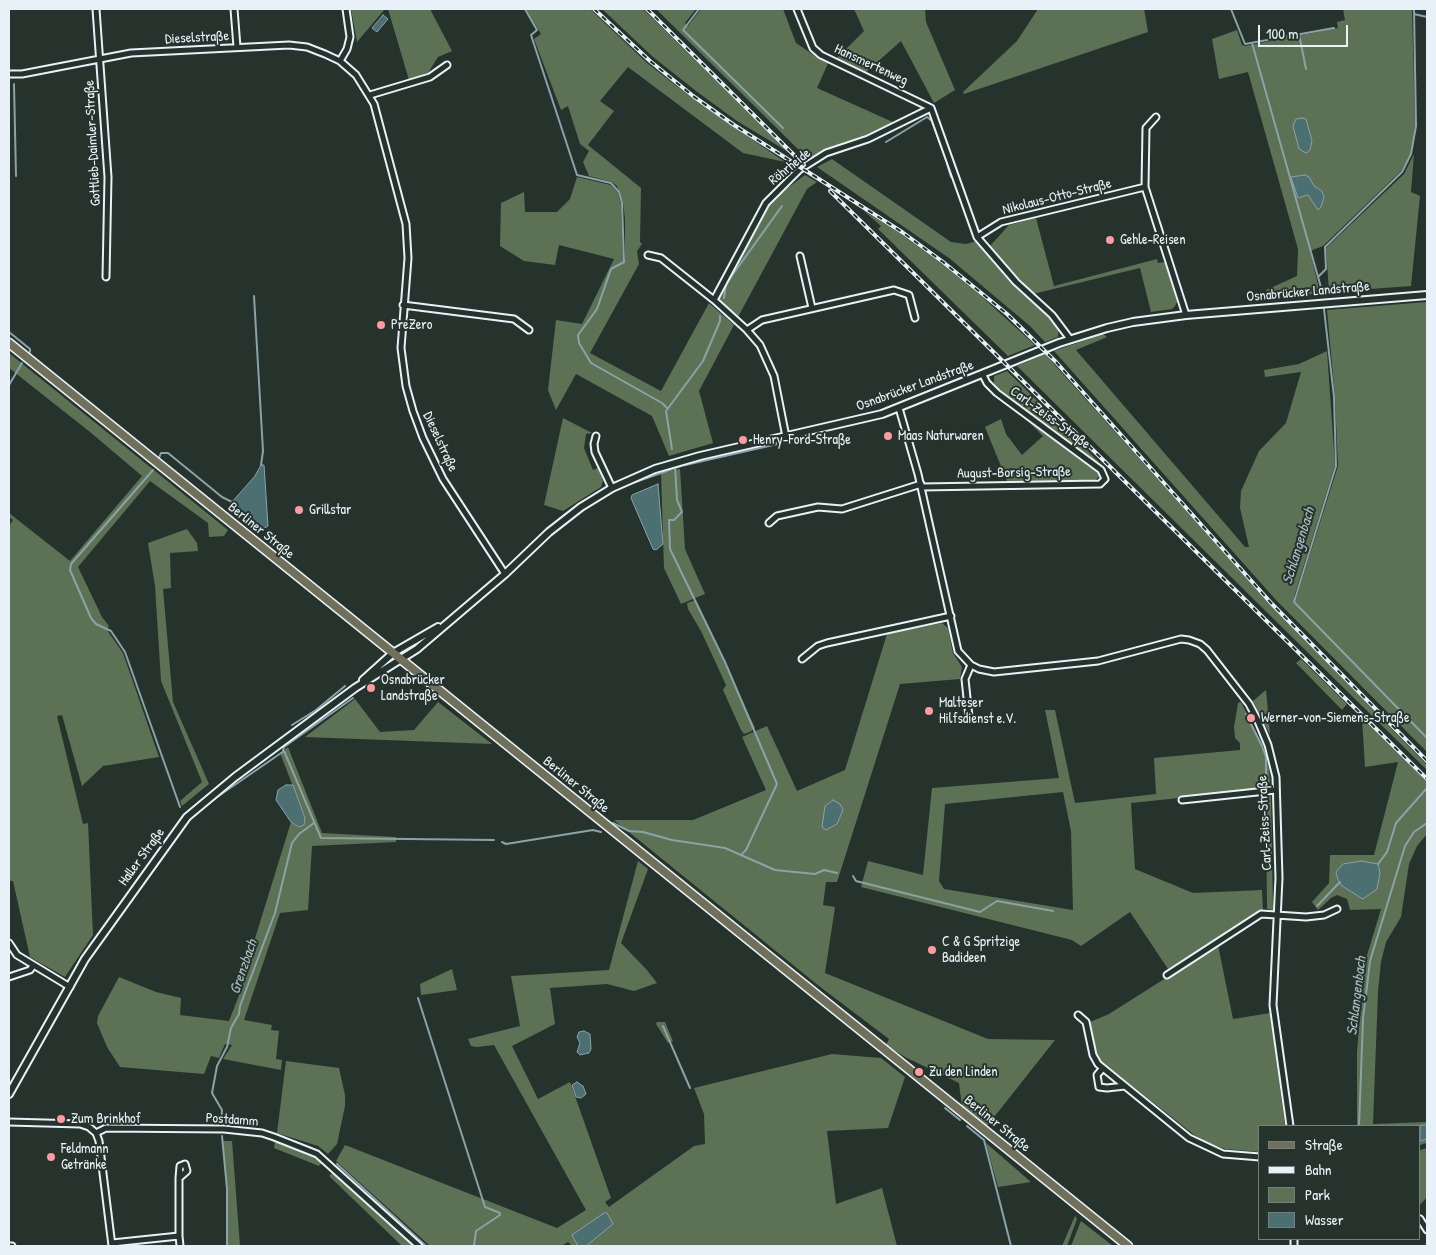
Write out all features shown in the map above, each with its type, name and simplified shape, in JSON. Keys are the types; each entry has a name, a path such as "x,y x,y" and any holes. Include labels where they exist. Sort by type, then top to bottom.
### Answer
{"main road":[{"name":"Berliner Straße","path":"9,343 1128,1246"}],"street":[{"name":"Gottlieb-Daimler-Straße","path":"96,9 108,177 106,277"},
{"path":"234,9 237,47"},
{"path":"340,61 347,49 350,37 346,9"},
{"name":"Hansmertenweg","path":"797,9 813,48 821,55 931,108"},
{"name":"Dieselstraße","path":"9,74 22,74 131,53 289,45 307,48 340,61 356,74 370,95 406,224 408,258 401,348 403,366 417,425 444,479 505,574"},
{"path":"370,95 430,78 447,66"},
{"path":"931,108 977,237 1016,282 1052,315 1070,339"},
{"name":"Röhrheide","path":"714,300 766,203 799,170 826,153 868,139 931,108"},
{"path":"1156,117 1146,128 1145,187 1186,315"},
{"name":"Nikolaus-Otto-Straße","path":"977,237 1001,222 1145,187"},
{"path":"648,255 661,258 714,300 747,330 768,359 774,376 786,437"},
{"path":"800,256 812,308"},
{"path":"747,330 762,320 900,290 909,295 915,318"},
{"name":"Osnabrücker Landstraße","path":"402,660 505,574 549,532 581,507 612,488 655,469 700,456 858,421 899,408 1070,339 1133,322 1186,315 1427,295"},
{"path":"403,304 514,319 529,330"},
{"name":"Carl-Zeiss-Straße","path":"983,374 987,383 997,394 1100,470 1105,478"},
{"path":"899,408 921,485 958,650 971,665 965,679 968,717"},
{"path":"596,436 595,452 612,488"},
{"name":"August-Borsig-Straße","path":"921,485 1100,484 1105,478"},
{"path":"769,523 777,516 818,508 842,509 921,485"},
{"name":"Osnabrücker Landstraße","path":"393,652 456,616"},
{"path":"802,660 818,646 827,643 951,616"},
{"name":"Carl-Zeiss-Straße","path":"971,665 994,672 1098,661 1182,639 1200,644 1207,650 1249,704 1268,745 1276,790 1279,878 1273,1005 1290,1125"},
{"name":"Haller Straße","path":"356,688 393,652"},
{"name":"Haller Straße","path":"9,1094 85,959 186,817 235,777 356,688 402,660"},
{"path":"1182,800 1276,790"},
{"path":"1167,974 1261,914 1306,917 1324,915 1337,909"},
{"path":"9,943 17,955 70,987"},
{"path":"9,977 30,970 33,966"},
{"path":"1078,1015 1086,1022 1093,1055 1103,1068 1200,1145 1223,1154 1258,1157"},
{"path":"1103,1068 1096,1075 1099,1087 1126,1086"},
{"path":"9,1122 80,1124 89,1127 96,1133 99,1141 112,1245 179,1236"},
{"name":"Postdamm","path":"96,1133 106,1128 224,1129 262,1133 274,1137 317,1154 419,1246"},
{"path":"179,1178 180,1246"}],"green space":[{"path":"351,9 385,9 357,42"},
{"path":"388,9 430,9 452,51 438,57 428,73 409,80"},
{"path":"526,9 590,9 647,63 692,98 785,162 743,153 628,67 600,101 614,111 588,145 641,188 640,242 642,244 637,251 639,264 590,353 661,391 709,303 734,325 699,391 713,443 669,456 652,416 576,374 556,410 548,390 556,320 582,324 614,259 559,245 555,265 524,261 500,246 501,203 524,192 525,212 557,212 570,199 577,177 611,185 618,193 621,205 623,259 625,260 625,219 623,203 617,186 612,182 589,176 583,162 589,151 580,144 568,106 561,110 534,39 541,34"},
{"path":"602,9 643,9 790,153 737,121 696,91 653,57"},
{"path":"656,9 696,9 685,23 688,26 701,9 783,9 796,43 815,56 829,61 817,88 895,123 868,136 825,150 809,160"},
{"path":"854,9 925,9 926,22 955,90 934,103 901,41 865,73 836,59 864,31"},
{"path":"1038,9 1144,9 1148,32 964,94 963,92 1017,41"},
{"path":"1343,9 1412,9 1415,127 1411,153 1401,171 1323,246 1310,251 1320,293 1269,299 1266,290 1297,276 1298,249 1248,72 1219,79 1212,39 1237,30 1242,45 1245,46 1338,28 1337,22 1345,20"},
{"path":"1414,154 1411,192 1420,196 1411,286 1329,292 1326,248 1404,174"},
{"path":"832,159 951,242 966,244 977,241 985,252 1059,328 1058,337 1045,342 1030,326 949,258 817,167"},
{"path":"805,175 817,182 807,189 738,317 716,298 769,202"},
{"path":"863,210 901,234 942,264 980,295 1035,345 1008,356 878,229 881,226"},
{"path":"1036,218 1054,286 1157,259 1158,263 1164,262 1167,265 1177,302 1175,306 1172,309 1151,312 1140,268 1033,294 989,247 1009,225"},
{"path":"1427,302 1427,752 1276,600 1054,351 1103,334 1107,337 1076,350 1245,547 1249,547 1240,508 1241,491 1259,451 1286,423 1301,372 1265,377 1264,370 1299,364 1327,351 1335,465 1294,597 1296,599 1338,466 1335,397 1327,310"},
{"path":"9,353 228,530 224,536 209,537 208,523 150,481 78,567 102,617 109,626 107,630 123,653 159,757 103,766 82,786 62,715 57,716 83,824 88,823 93,935 65,977 30,957 13,881 9,881 9,526 13,520 9,517 9,513 70,561 142,476 9,368"},
{"path":"1045,354 1271,605 1427,765 1427,770 1017,366"},
{"path":"1007,371 1106,469 1100,476 1094,481 1007,481 985,427 1001,419 1006,434 1022,455 1043,436 1030,423 1035,417 1001,392 994,383 994,376"},
{"path":"563,418 592,433 586,434 584,448 593,470 598,468 603,481 601,487 563,511 544,505"},
{"path":"680,469 685,549 705,594 681,604 664,568 661,473"},
{"path":"187,529 197,543 198,551 170,553 171,588 163,589 173,702 209,784 182,806 180,801 202,782 161,681 155,586 148,543"},
{"path":"696,600 755,728 750,732 744,734 741,730 723,690 726,685 701,631 688,609 687,603"},
{"path":"942,623 948,628 953,653 962,667 960,679 900,684 837,882 826,882 823,905 835,907 825,973 988,1039 1055,1040 987,1126 962,1107 959,1083 905,1057 886,1045 889,1039 819,986 614,820 693,820 766,790 742,737 767,726 797,791 845,770 887,634"},
{"path":"1301,659 1347,704 1342,710 1296,663"},
{"path":"1266,690 1270,733 1270,735 1253,701"},
{"path":"355,699 380,732 414,730 438,702 492,744 305,737"},
{"path":"1241,702 1263,747 1269,768 1270,782 1266,789 1131,803 1135,869 1193,893 1262,890 1263,910 1168,969 1130,912 1081,946 1072,940 861,887 868,861 923,875 932,788 1059,778 1045,710 1055,710 1075,803 1156,794 1154,758 1240,750 1240,743 1235,738 1234,727 1238,703","holes":["1063,792 1071,831 1073,910 944,889 939,881 945,804"]},
{"path":"1362,718 1427,782 1427,834 1417,846 1409,864 1401,917 1386,942 1381,962 1378,991 1373,1124 1427,1122 1427,1143 1421,1145 1421,1125 1357,1125 1357,1052 1365,962 1381,909 1350,910 1347,899 1337,895 1318,910 1312,902 1329,883 1330,855 1374,855 1398,762 1365,767"},
{"path":"288,747 322,833 396,837 396,842 312,846 308,910 280,913 244,1020 272,1025 271,1030 279,1031 276,1059 282,1060 281,1070 223,1059 232,1045 225,1044 219,1058 211,1056 204,1074 120,1067 107,1047 97,1023 98,1016 119,977 156,992 181,998 180,1015 229,1021 243,985 244,974 291,822 298,827 305,817 280,753"},
{"path":"1266,796 1271,796 1273,910 1267,909"},
{"path":"638,861 648,869 621,943 657,983 634,991 607,984 550,988 555,1024 512,1046 538,1099 570,1082 611,1198 605,1202 609,1207 694,1146 705,1144 704,1114 694,1088 832,1054 881,1058 905,1077 888,1128 827,1131 836,1204 882,1188 897,1246 572,1246 568,1242 561,1246 430,1246 336,1161 345,1145 557,1228 586,1210 494,1045 471,1046 468,1039 520,1026 511,976 609,970"},
{"path":"1218,945 1233,1019 1270,1013 1285,1125 1258,1125 1258,1152 1225,1149 1203,1141 1101,1061 1097,1054 1090,1022 1109,1014"},
{"path":"452,969 457,990 421,995 420,984"},
{"path":"657,1022 665,1022 673,1041 668,1043 656,1024"},
{"path":"286,1061 339,1068 345,1095 345,1106 337,1144 328,1154 318,1146 277,1133"},
{"path":"223,1141 232,1141 240,1246 227,1246 227,1189"},
{"path":"275,1141 307,1152 322,1162 319,1166 274,1148"},
{"path":"986,1143 1031,1182 998,1187"},
{"path":"1427,1148 1427,1197 1421,1204 1421,1150"},
{"path":"333,1172 413,1246 402,1246 329,1176"},
{"path":"1075,1216 1077,1219 1067,1246 1062,1246"},
{"path":"1081,1221 1113,1246 1071,1246"}],"water":[{"path":"383,15 388,19 377,32 372,28"},
{"path":"1296,119 1306,119 1312,141 1310,150 1306,153 1299,149 1293,126"},
{"path":"1305,175 1309,177 1314,186 1322,191 1324,197 1318,210 1308,195 1298,198 1291,177"},
{"path":"261,465 264,465 268,526 263,529 233,506 232,502 255,476"},
{"path":"658,484 663,544 656,550 653,549 631,498 632,495"},
{"path":"286,785 293,785 305,818 304,825 299,827 291,822 276,800 278,790"},
{"path":"833,800 840,804 843,810 837,824 826,830 822,827 825,806"},
{"path":"1361,861 1378,864 1380,873 1377,889 1363,899 1342,886 1336,872 1343,864"},
{"path":"584,1031 590,1034 591,1049 589,1053 580,1055 577,1052 580,1043 577,1037 579,1032"},
{"path":"577,1082 583,1086 586,1094 581,1098 576,1097 572,1085"},
{"path":"1421,1125 1427,1125 1427,1139 1421,1141"},
{"path":"604,1213 607,1213 613,1224 586,1246 578,1246 572,1235"}],"waterway":[{"path":"525,9 537,30 531,35 577,175 611,183 619,192 622,203 624,262 611,269 597,309 578,335 579,343 591,363 662,403 667,408"},
{"path":"699,9 683,30 783,128"},
{"path":"1231,9 1245,44 1334,28"},
{"path":"1319,276 1326,269 1325,247 1402,172 1411,154 1416,126 1414,9"},
{"path":"1414,14 1427,17"},
{"path":"1299,34 1306,69"},
{"path":"1252,43 1322,291"},
{"path":"14,84 16,176"},
{"path":"886,142 927,117 932,121 942,149"},
{"path":"947,163 951,177"},
{"path":"724,298 726,284 782,206"},
{"path":"254,296 263,451 261,465"},
{"name":"Schlangenbach","path":"1324,309 1334,397 1336,466 1294,602 1427,738"},
{"path":"672,449 666,411 703,361 720,321 720,316"},
{"path":"9,332 30,349 30,352"},
{"path":"9,385 22,363"},
{"path":"630,484 681,466 782,443"},
{"path":"159,458 161,453 168,453 222,497 232,502"},
{"path":"675,466 677,500 682,512 674,520 669,520 670,549 725,662 777,784 746,850 742,854"},
{"path":"153,470 71,564 70,570 91,618 96,624 111,631 125,652 180,807"},
{"path":"292,725 316,710 345,686"},
{"path":"283,751 284,747 353,698"},
{"path":"1246,714 1266,757 1266,778 1268,782"},
{"path":"207,804 284,751 321,838 494,840"},
{"name":"Schlangenbach","path":"1378,864 1387,852 1396,823 1427,788"},
{"path":"190,819 200,810"},
{"name":"Grenzbach","path":"221,1125 222,1110 212,1093 217,1066 227,1047 231,1028 239,1014 240,1006 275,913 292,843 299,834 314,823"},
{"path":"613,823 629,831 725,848 775,870 815,874 824,870 837,873"},
{"name":"Schlangenbach","path":"1359,1125 1363,1019 1370,961 1405,846 1414,832 1427,823"},
{"path":"502,842 506,844 593,830 601,832"},
{"path":"853,876 856,881 980,912 997,901 1053,911"},
{"name":"Schlangenbach","path":"1317,906 1340,882"},
{"path":"418,998 485,1207 500,1213 500,1215 476,1231 474,1246"},
{"path":"663,1026 690,1088"},
{"path":"945,1108 960,1120"},
{"path":"967,1126 984,1140 1011,1246"},
{"name":"Grenzbach","path":"222,1136 227,1189 227,1246"},
{"path":"337,1164 426,1246"}],"railway":[{"path":"594,9 650,61 693,96 734,125 902,232 943,262 1007,314 1056,362 1272,604 1427,761"},
{"path":"647,9 804,165"},
{"path":"830,191 1427,779"}],"place":[{"name":"Gehle-Reisen","path":"1110,240"},
{"name":"PreZero","path":"381,325"},
{"name":"Maas Naturwaren","path":"888,436"},
{"name":"Henry-Ford-Straße","path":"743,440"},
{"name":"Grillstar","path":"299,510"},
{"name":"Osnabrücker Landstraße","path":"371,688"},
{"name":"Malteser Hilfsdienst e.V.","path":"929,711"},
{"name":"Werner-von-Siemens-Straße","path":"1251,718"},
{"name":"C & G Spritzige Badideen","path":"932,950"},
{"name":"Zu den Linden","path":"919,1072"},
{"name":"Zum Brinkhof","path":"61,1119"},
{"name":"Feldmann Getränke","path":"51,1157"}]}
